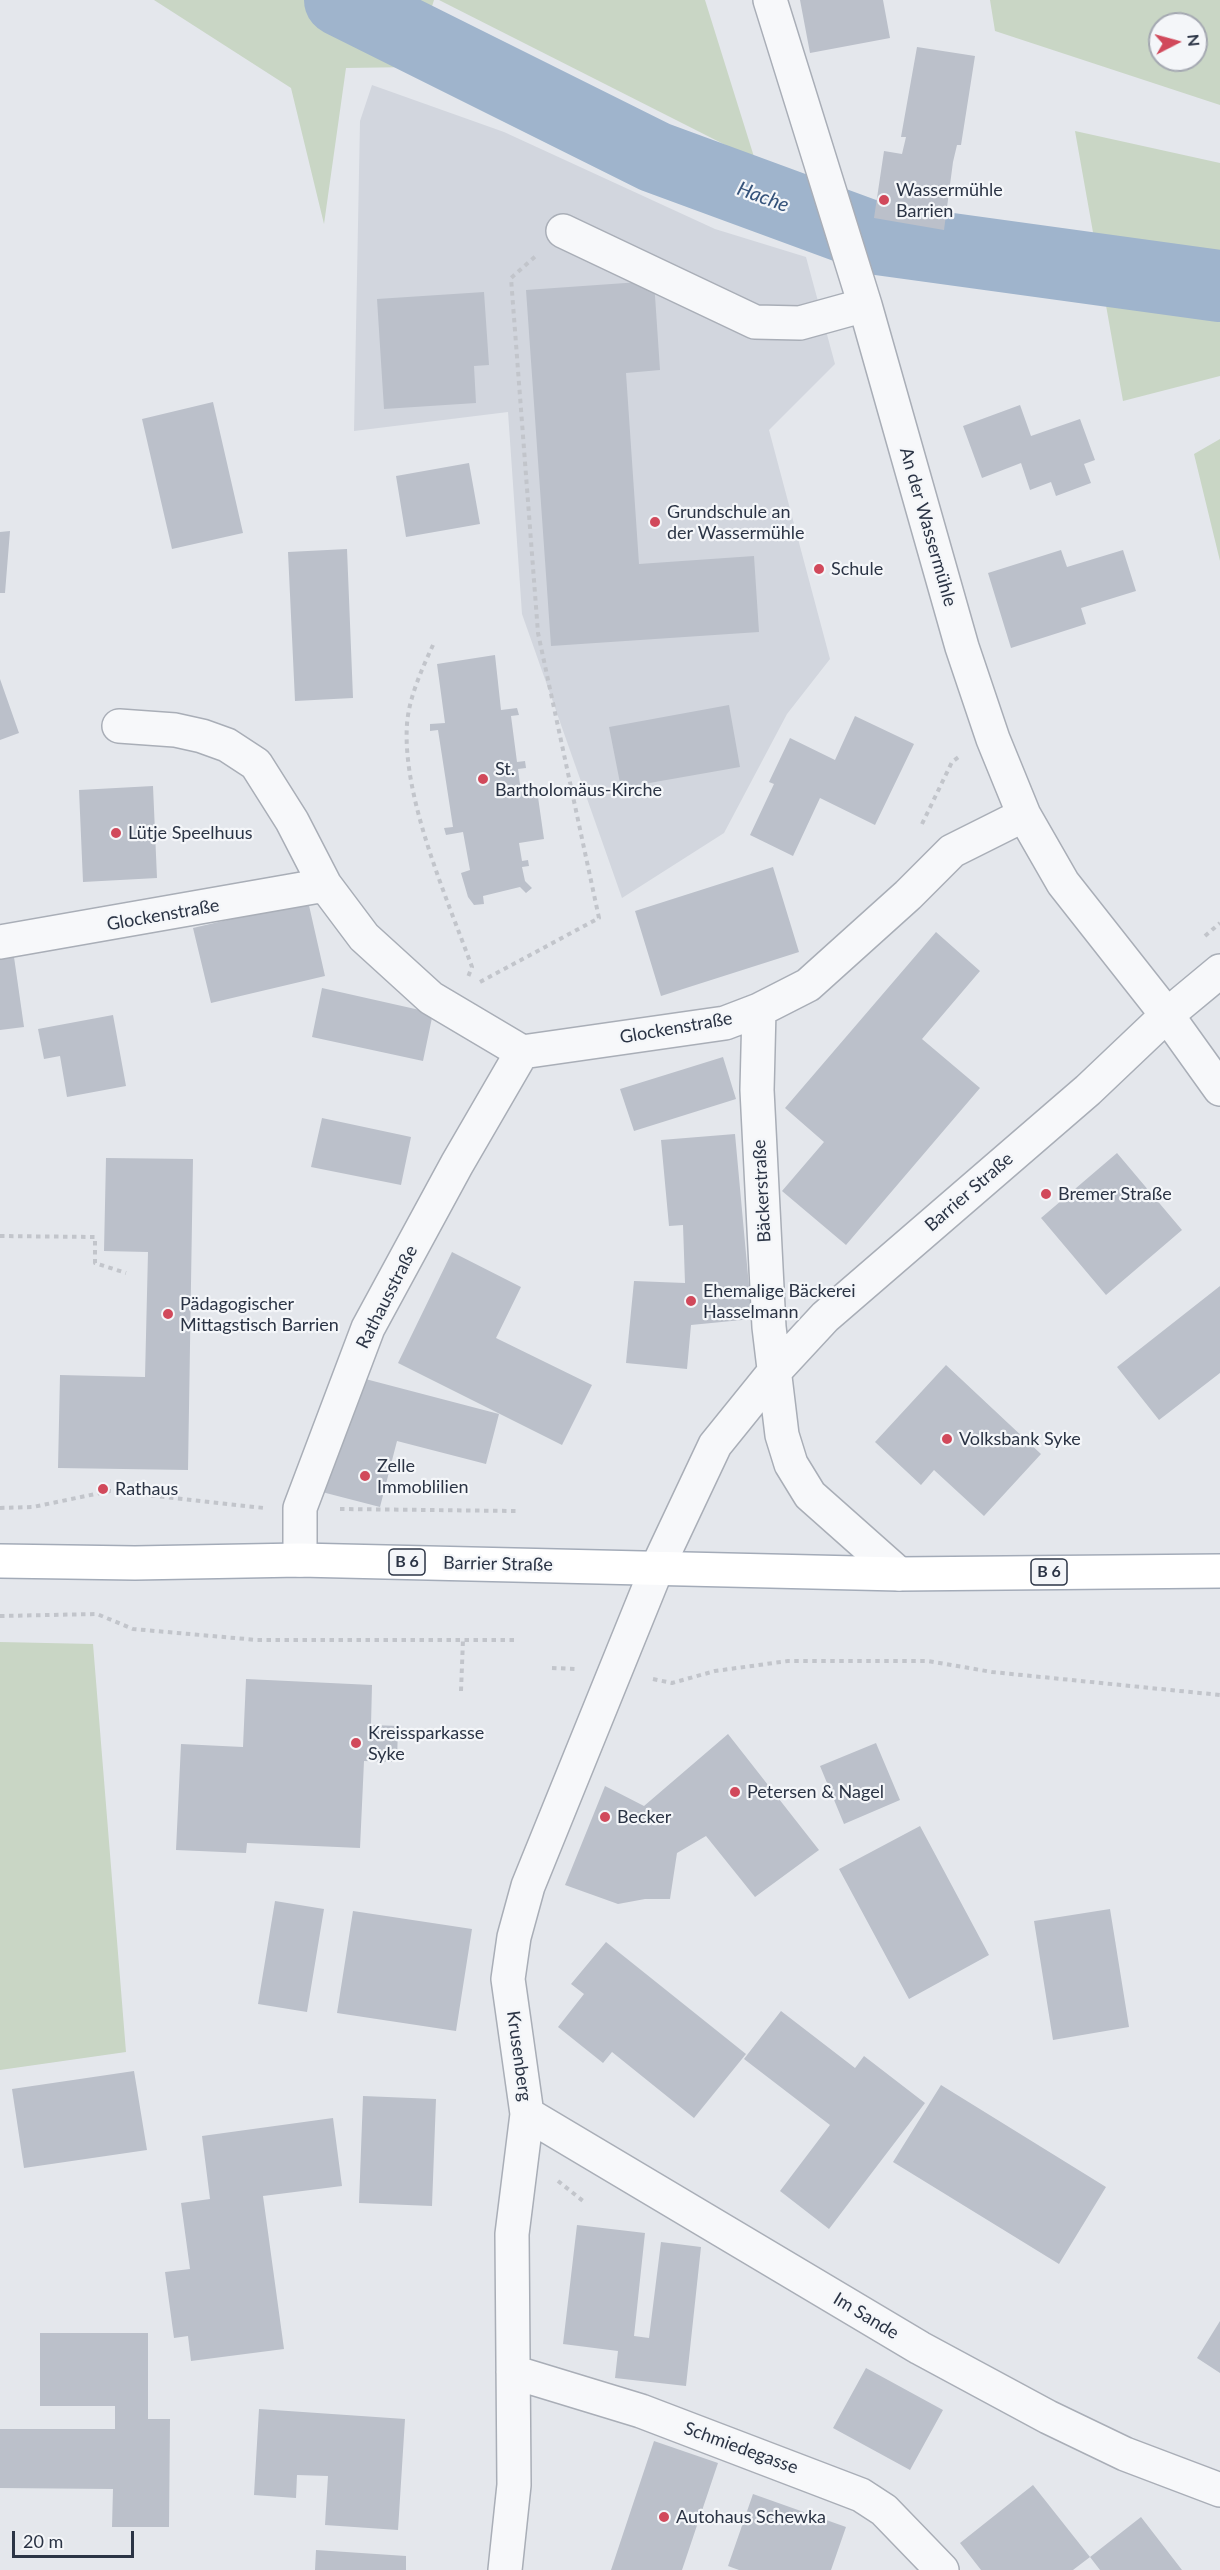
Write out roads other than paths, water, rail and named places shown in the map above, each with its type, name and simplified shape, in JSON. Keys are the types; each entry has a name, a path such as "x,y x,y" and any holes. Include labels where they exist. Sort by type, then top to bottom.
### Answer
{"main road":[{"name":"Barrier Straße","path":"0,1561 135,1563 300,1560 657,1568"},
{"name":"B 6","path":"657,1568 899,1574 1220,1571"}],"street":[{"name":"An der Wassermühle","path":"770,0 865,305 962,647 993,739 1024,815 1063,883 1167,1015 1220,1089"},
{"path":"563,231 755,322 800,323 865,305"},
{"path":"119,726 175,730 202,736 227,744 256,764 292,821 325,885 364,937 430,998 522,1052"},
{"name":"Glockenstraße","path":"522,1052 725,1023 759,1010 808,985 908,895 952,851 1024,815"},
{"name":"Glockenstraße","path":"0,942 325,885"},
{"path":"1167,1015 1220,971"},
{"name":"Bäckerstraße","path":"759,1010 758,1101 769,1328 774,1372"},
{"name":"Barrier Straße","path":"657,1568 715,1444 774,1372 825,1317 1088,1090 1167,1015"},
{"name":"Rathausstraße","path":"300,1560 300,1508 368,1328 457,1164 522,1052"},
{"path":"774,1372 782,1435 791,1464 810,1495 899,1574"},
{"name":"Krusenberg","path":"505,2570 514,2486 512,2234 527,2114 508,1979 514,1937 528,1886 657,1568"},
{"name":"Im Sande","path":"527,2114 929,2353 1047,2417 1125,2454 1220,2490"},
{"name":"Schmiedegasse","path":"513,2372 641,2411 861,2495 884,2510 942,2570"}],"waterway":[{"name":"Hache","path":"340,0 655,157 878,239 1220,286"}],"place":[{"name":"Wassermühle Barrien","path":"884,200"},
{"name":"Grundschule an der Wassermühle","path":"655,522"},
{"name":"Schule","path":"819,569"},
{"name":"St. Bartholomäus-Kirche","path":"483,779"},
{"name":"Lütje Speelhuus","path":"116,833"},
{"name":"Bremer Straße","path":"1046,1194"},
{"name":"Ehemalige Bäckerei Hasselmann","path":"691,1301"},
{"name":"Pädagogischer Mittagstisch Barrien","path":"168,1314"},
{"name":"Volksbank Syke","path":"947,1439"},
{"name":"Zelle Immoblilien","path":"365,1476"},
{"name":"Rathaus","path":"103,1489"},
{"name":"Kreissparkasse Syke","path":"356,1743"},
{"name":"Petersen & Nagel","path":"735,1792"},
{"name":"Becker","path":"605,1817"},
{"name":"Autohaus Schewka","path":"664,2517"}]}
